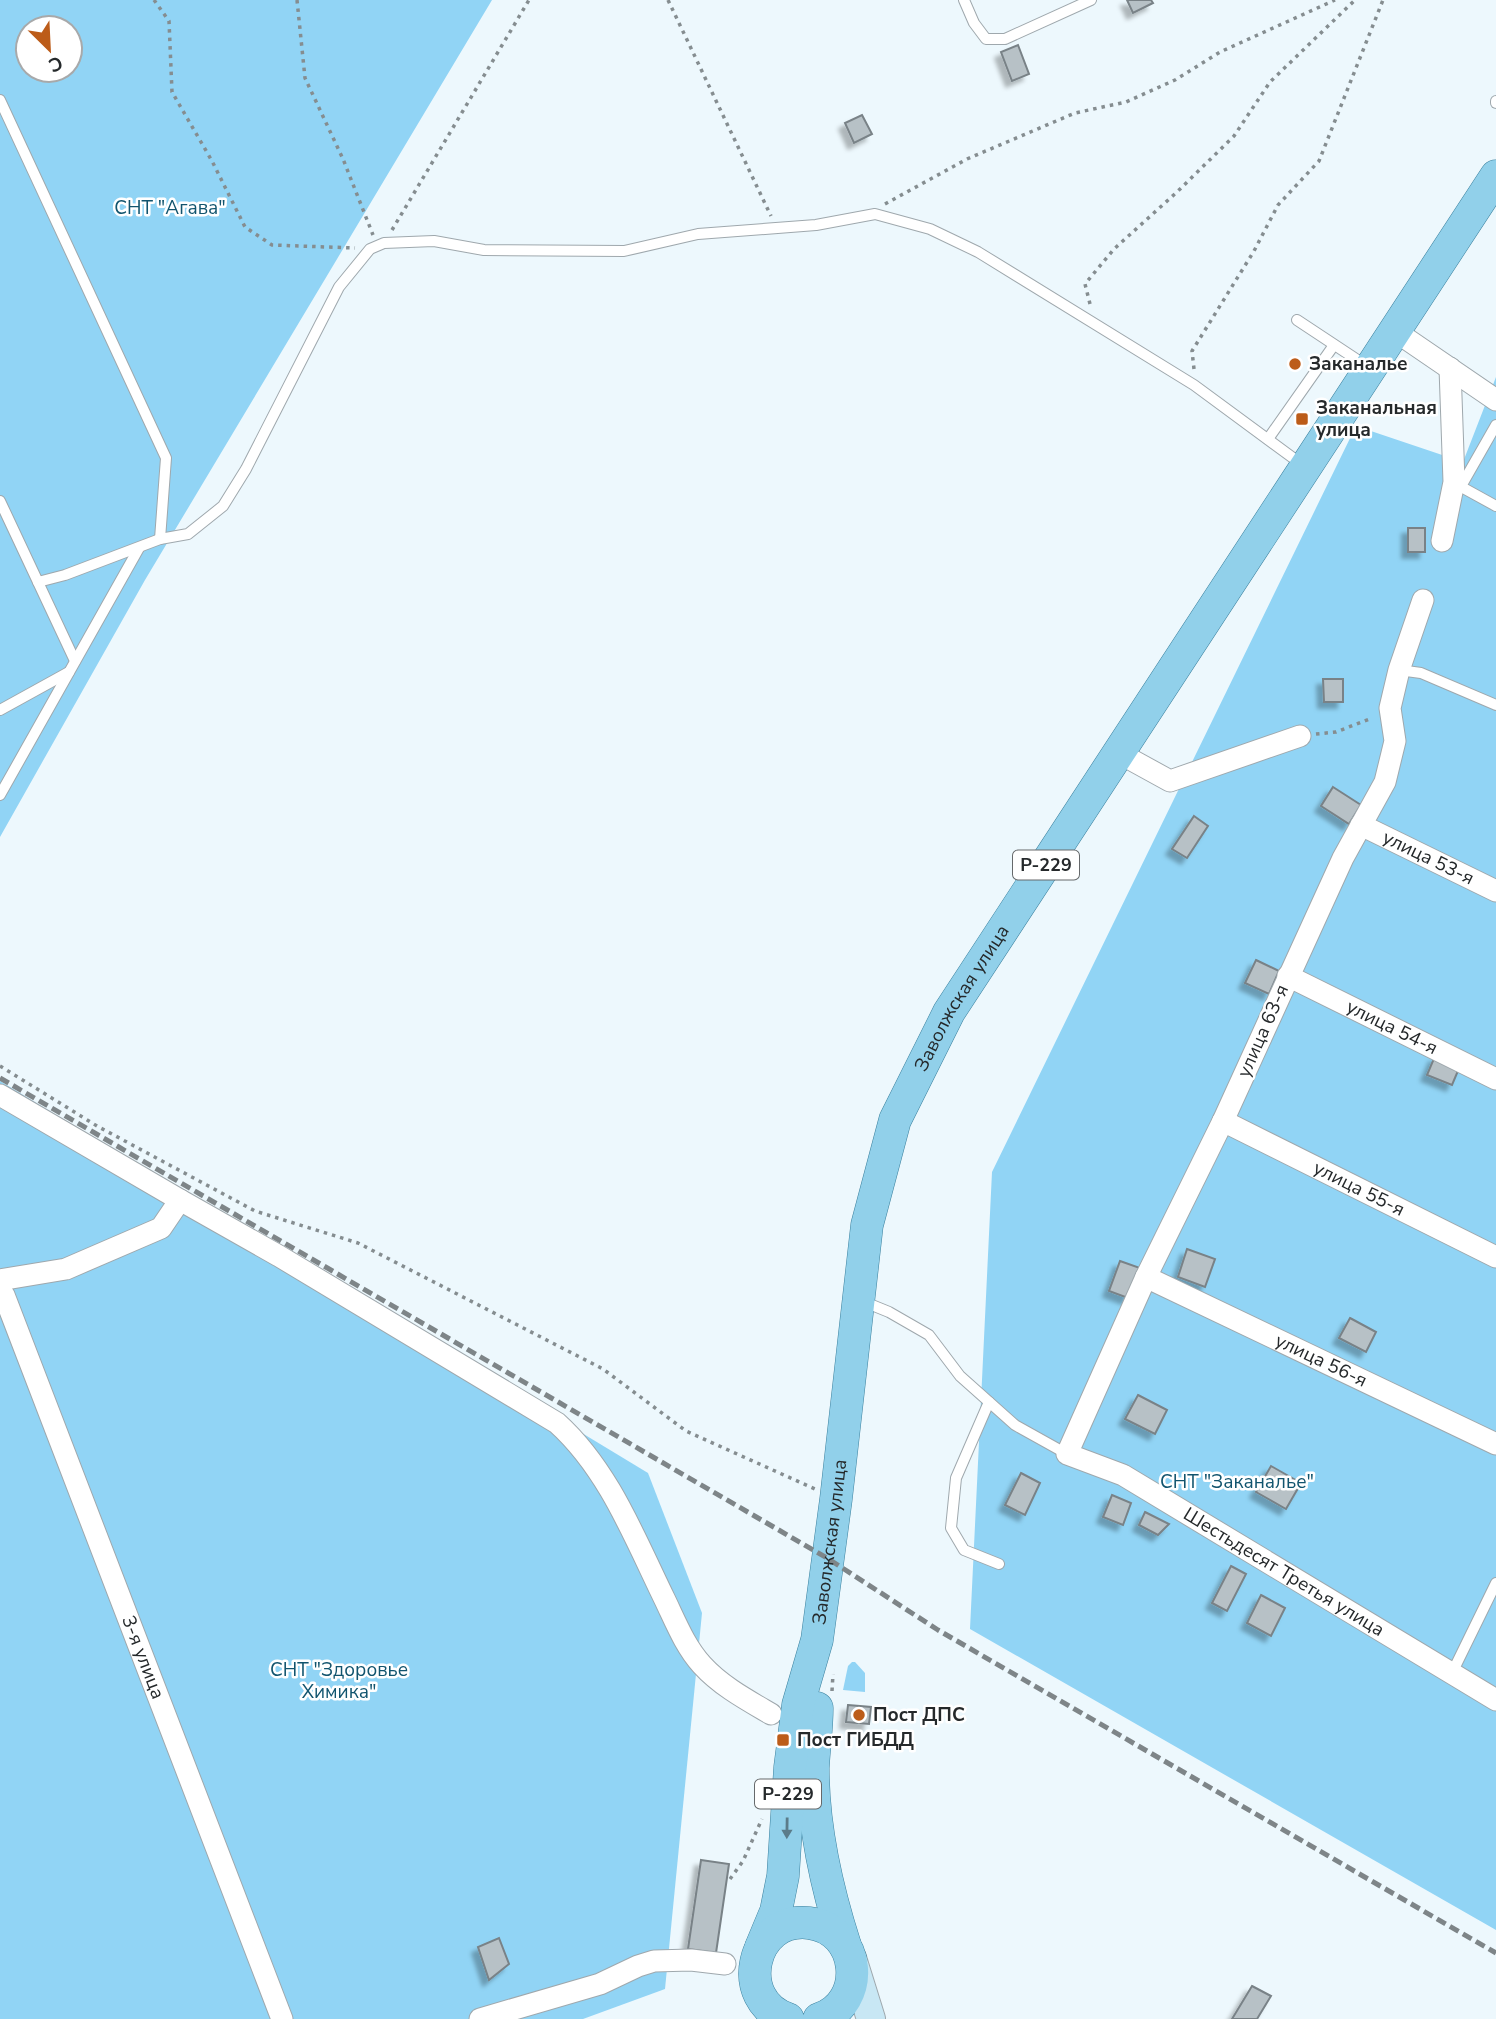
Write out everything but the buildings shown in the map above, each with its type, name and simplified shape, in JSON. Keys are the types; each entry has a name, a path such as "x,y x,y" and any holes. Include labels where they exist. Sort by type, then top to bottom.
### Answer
{"main road":[{"name":"Заволжская улица","path":"794,1723 817,1640 867,1225 895,1120 949,1012 1496,176"},
{"path":"794,1723 813,1768 821,1843 833,1908 854,1972 852,1987 845,2000 835,2011 819,2019"},
{"name":"Р-229","path":"747,2019 747,1961 776,1911 783,1875 794,1723"},
{"path":"788,2019 771,2009 762,1999 747,1961 770,1936 794,1923 823,1926 836,1934 848,1951"}],"street":[{"path":"1395,331 1496,400"},
{"path":"1442,541 1457,485 1450,369"},
{"name":"улица 63-я","path":"1067,1454 1146,1277 1223,1121 1343,858 1385,782 1395,741 1390,711 1399,670 1423,600"},
{"path":"1119,753 1170,782 1300,736"},
{"name":"улица 53-я","path":"1361,825 1496,891"},
{"name":"улица 54-я","path":"1288,976 1496,1079"},
{"path":"0,1095 279,1256 558,1423 575,1439 594,1465 622,1513 684,1640 702,1665 724,1686 794,1723"},
{"name":"улица 55-я","path":"1223,1121 1496,1257"},
{"path":"2,1288 66,1269 161,1228 180,1200"},
{"name":"улица 56-я","path":"1146,1277 1496,1444"},
{"name":"3-я улица","path":"2,1288 282,2019"},
{"name":"Шестьдесят Третья улица","path":"1067,1454 1123,1475 1496,1700"},
{"path":"848,1951 871,2019"},
{"path":"480,2019 600,1984 654,1961 747,1961"}],"lane":[{"path":"964,0 974,23 986,39 1005,39 1091,0"},
{"path":"0,100 166,458 160,540"},
{"path":"38,582 65,575 160,540 188,534 223,506 252,457 339,287 377,246 434,241 484,250 624,251 698,234 816,225 874,215 930,229 978,252 1194,385 1306,467"},
{"path":"1297,320 1371,369"},
{"path":"1268,439 1334,345"},
{"path":"1496,425 1457,485 1496,506"},
{"path":"0,501 75,661"},
{"path":"0,795 139,548"},
{"path":"1399,670 1421,673 1496,705"},
{"path":"0,710 69,672"},
{"path":"859,1299 929,1335 960,1376 1015,1425 1067,1454"},
{"path":"989,1402 956,1478 951,1528 964,1550 999,1564"},
{"path":"1452,1673 1496,1583"}],"path":[{"path":"154,0 169,20 172,92 212,161 245,227 272,245 377,246"},
{"path":"297,0 305,78 343,159 377,246"},
{"path":"377,246 529,0"},
{"path":"668,0 777,228"},
{"path":"874,215 878,208 967,159 1074,113 1126,102 1175,80 1220,52 1335,0"},
{"path":"1093,322 1085,284 1114,249 1234,136 1270,82 1356,0"},
{"path":"1194,385 1192,351 1254,251 1278,205 1319,161 1383,0"},
{"path":"1300,736 1336,732 1390,711"},
{"path":"0,1066 97,1126 256,1211 358,1243 603,1369 686,1432 836,1499"},
{"path":"730,1879 743,1861 763,1817"}],"green space":[{"name":"СНТ \"Агава\"","path":"0,0 492,0 145,580 0,837"},
{"name":"СНТ \"Заканалье\"","path":"1496,377 1496,1930 970,1629 992,1172 1356,426 1463,462"},
{"name":"СНТ \"Здоровье Химика\"","path":"0,1081 648,1473 702,1613 665,1989 583,2019 0,2019"},
{"path":"852,1662 865,1673 865,1692 843,1690 848,1666"}],"railway":[{"path":"0,1078 827,1558 938,1630 1496,1953"}],"place":[{"name":"Заканалье","path":"1295,364"},
{"name":"Заканальная улица","path":"1302,419"},
{"name":"Пост ДПС","path":"859,1715"},
{"name":"Пост ГИБДД","path":"783,1740"}]}
